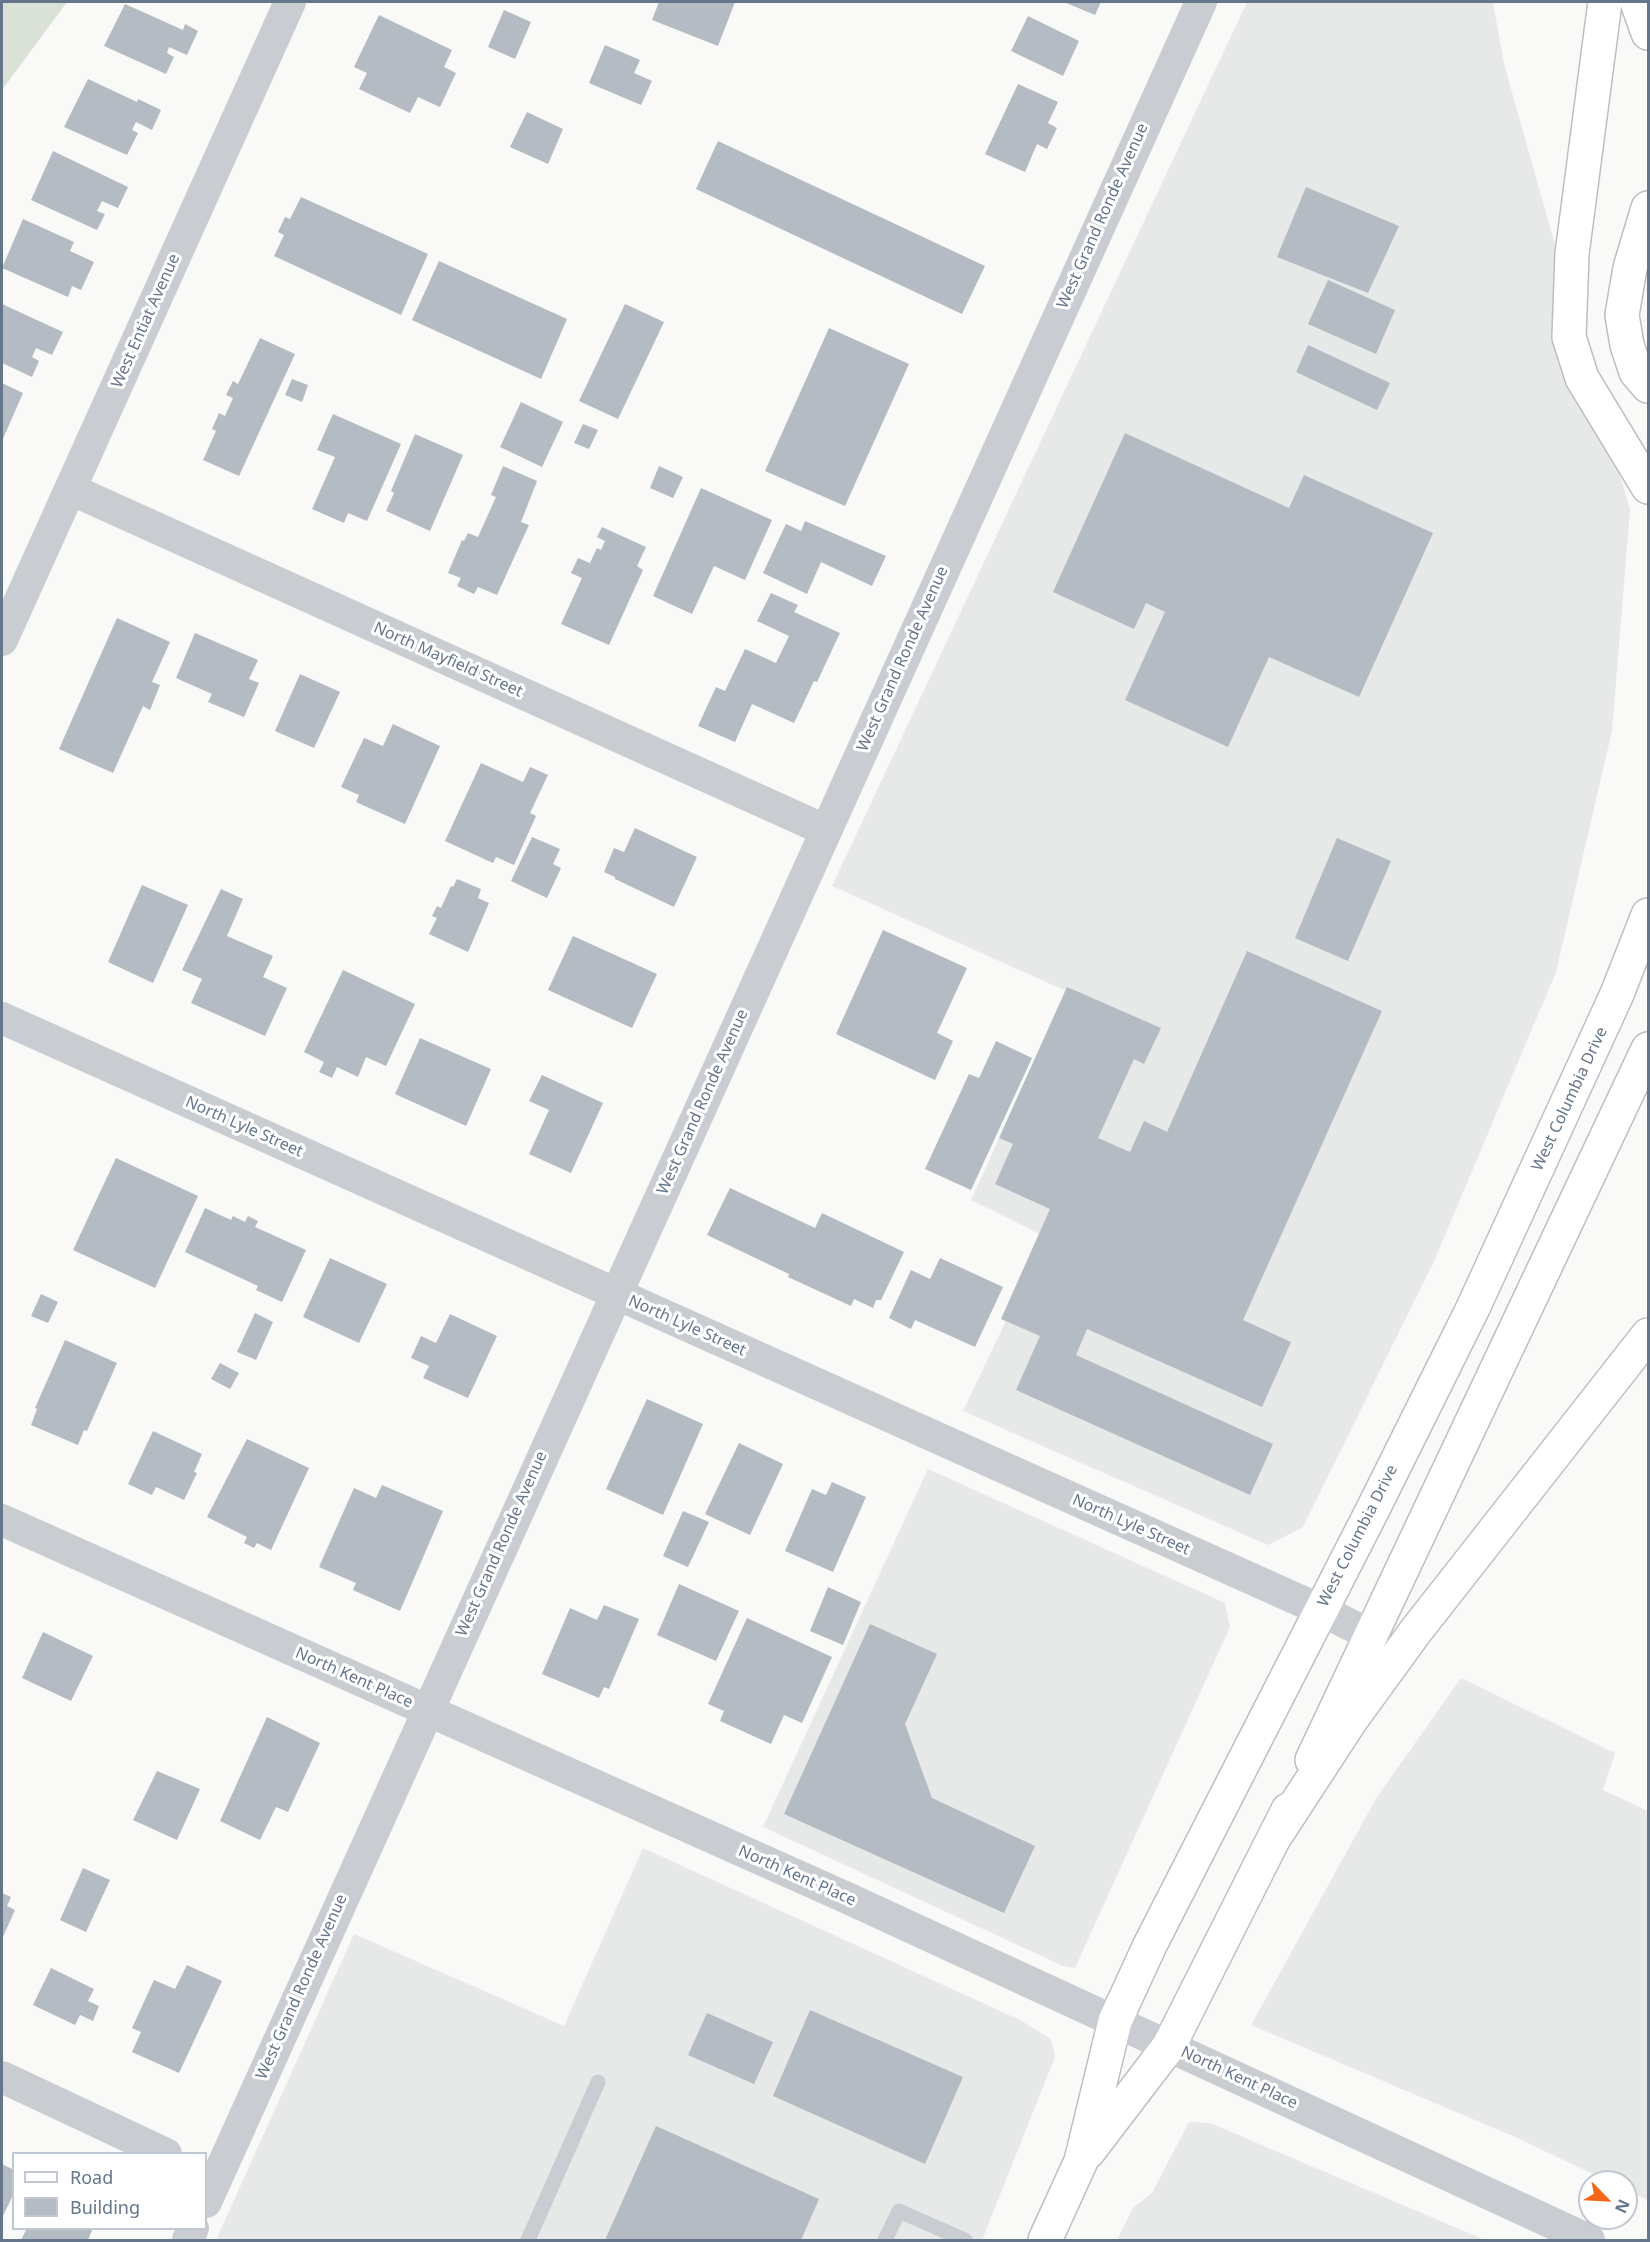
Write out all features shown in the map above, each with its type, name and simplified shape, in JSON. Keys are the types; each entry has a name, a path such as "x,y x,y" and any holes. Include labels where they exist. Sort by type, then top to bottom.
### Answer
{"main road":[{"path":"1605,2 1572,254 1569,337 1582,378 1648,488"},
{"path":"1637,2 1648,33"},
{"path":"1648,208 1630,268 1622,315 1627,345 1636,372 1648,386"},
{"name":"West Columbia Drive","path":"1044,2241 1081,2161 1115,2021 1179,1884 1321,1610 1473,1308 1617,994 1648,915"},
{"name":"West Columbia Drive","path":"1081,2161 1169,2046 1276,1835 1372,1636 1648,1049"},
{"path":"1276,1835 1351,1720 1414,1632 1648,1335"}],"street":[{"name":"West Entiat Avenue","path":"2,640 290,2"},
{"name":"West Grand Ronde Avenue","path":"209,2184 427,1711 1200,2"},
{"name":"North Mayfield Street","path":"70,489 825,830"},
{"name":"North Lyle Street","path":"2,1018 1321,1610 1372,1636"},
{"name":"North Kent Place","path":"2,1520 845,1897 1115,2021 1534,2229 1589,2241"},
{"path":"2,2078 162,2152"}],"lane":[{"path":"528,2241 598,2082"},
{"path":"885,2241 899,2211 964,2241"}],"shaded area":[{"path":"2,2 67,2 2,90"},
{"path":"1247,2 1493,2 1504,64 1630,510 1612,731 1556,972 1435,1259 1303,1527 1268,1545 963,1411 1046,1237 971,1200 1066,991 832,886"},
{"path":"928,1469 1225,1603 1230,1627 1075,1968 1063,1966 763,1827"},
{"path":"1461,1678 1615,1753 1603,1790 1648,1811 1648,2200 1638,2195 1638,2170 1585,2170 1515,2137 1251,2025 1377,1797"},
{"path":"643,1848 1020,2020 1051,2039 1055,2057 982,2240 216,2240 354,1934 564,2026"},
{"path":"1189,2122 1210,2123 1485,2240 1117,2240 1133,2208 1152,2193"}],"building":[{"path":"659,2 735,2 718,46 652,20"},
{"path":"1064,2 1101,2 1095,15"},
{"path":"125,4 183,30 185,24 198,31 187,55 169,47 167,53 174,57 166,74 104,46"},
{"path":"504,10 531,22 515,59 488,47"},
{"path":"379,15 452,50 444,67 456,73 440,107 418,97 410,113 359,89 367,73 354,67"},
{"path":"1028,16 1079,41 1063,76 1011,51"},
{"path":"605,45 640,60 634,73 652,81 641,105 589,83"},
{"path":"88,79 137,102 138,99 161,110 152,130 136,122 132,130 138,133 127,155 64,127"},
{"path":"1018,84 1058,102 1048,123 1057,128 1047,149 1037,144 1025,172 985,154"},
{"path":"527,112 563,129 548,164 510,147"},
{"path":"718,141 985,266 962,314 696,189"},
{"path":"53,151 128,187 118,208 102,201 97,211 105,214 97,230 31,200"},
{"path":"1306,187 1399,226 1368,293 1277,257"},
{"path":"301,197 428,254 401,315 274,256 284,235 278,232 285,217 290,219"},
{"path":"23,219 74,242 70,251 94,262 81,290 72,286 68,297 2,268"},
{"path":"439,261 567,319 541,379 412,320"},
{"path":"1328,280 1395,310 1376,354 1308,324"},
{"path":"2,304 63,332 52,355 36,348 32,357 39,361 32,377 2,363"},
{"path":"625,304 664,322 618,419 579,401"},
{"path":"829,328 909,364 845,506 765,471"},
{"path":"260,338 295,354 239,476 203,460 216,431 212,429 219,413 225,416 233,398 226,395 233,381 238,384"},
{"path":"1308,345 1390,383 1377,410 1296,372"},
{"path":"292,379 308,385 302,402 285,395"},
{"path":"2,383 23,393 2,441"},
{"path":"521,402 563,422 542,467 500,447"},
{"path":"333,414 401,444 367,521 348,513 344,523 312,509 335,457 317,450"},
{"path":"583,424 598,430 589,449 574,443"},
{"path":"1125,433 1289,508 1304,475 1433,533 1359,697 1269,657 1228,747 1125,700 1165,612 1146,603 1134,629 1053,592"},
{"path":"415,434 463,455 430,531 386,511 394,493 391,491"},
{"path":"503,466 537,481 521,522 529,525 497,595 478,587 474,594 457,586 461,578 448,573 462,540 464,541 468,533 478,537 496,497 491,495"},
{"path":"659,466 683,477 673,498 650,488"},
{"path":"701,488 772,520 745,580 714,566 692,614 653,596"},
{"path":"805,521 886,556 872,586 821,562 807,594 763,573 786,524 801,531"},
{"path":"602,527 646,547 637,566 643,570 609,645 561,624 582,578 571,573 578,558 590,563 597,548 601,550 605,541 597,537"},
{"path":"771,593 798,605 794,612 840,633 817,682 814,681 794,723 752,704 735,742 698,726 716,687 725,691 745,649 776,663 789,636 757,621"},
{"path":"117,618 170,642 152,682 160,685 150,710 143,706 113,773 59,749"},
{"path":"195,633 258,660 249,679 259,683 244,717 208,702 212,694 176,678"},
{"path":"300,674 340,692 314,748 275,731"},
{"path":"393,724 440,746 405,824 356,802 359,795 341,787 364,738 383,746"},
{"path":"481,763 523,782 530,767 548,775 530,813 536,816 514,865 496,857 493,863 445,841"},
{"path":"635,828 697,857 674,907 604,872 614,848 624,852"},
{"path":"532,837 560,849 553,864 561,868 547,898 511,881"},
{"path":"1337,838 1391,861 1348,961 1295,938"},
{"path":"457,879 481,889 478,898 489,903 468,952 429,934 437,918 432,916 437,906 441,908 451,886 453,887"},
{"path":"142,885 188,905 153,983 108,962"},
{"path":"221,889 243,899 227,936 273,956 263,977 287,988 265,1036 191,1003 202,979 182,970"},
{"path":"883,930 967,968 937,1033 953,1041 935,1080 836,1034"},
{"path":"573,936 657,974 632,1028 548,990"},
{"path":"1247,951 1382,1011 1243,1320 1291,1342 1262,1407 1087,1329 1076,1355 1273,1444 1250,1495 1016,1390 1040,1336 1001,1319 1050,1209 995,1184 1013,1144 999,1138 1067,987 1161,1028 1144,1064 1134,1059 1098,1138 1130,1152 1144,1121 1167,1132"},
{"path":"343,970 415,1004 386,1066 366,1057 358,1077 337,1067 332,1078 319,1072 324,1062 304,1052"},
{"path":"420,1038 491,1069 466,1126 395,1094"},
{"path":"996,1041 1032,1058 971,1190 925,1169 969,1074 979,1078"},
{"path":"542,1075 603,1103 571,1173 529,1154 549,1110 529,1101"},
{"path":"116,1158 198,1196 155,1288 73,1250"},
{"path":"730,1188 815,1228 822,1213 904,1252 881,1300 876,1300 873,1308 854,1299 851,1306 788,1277 789,1274 707,1235"},
{"path":"205,1208 231,1220 233,1216 245,1222 248,1216 258,1221 255,1227 306,1250 282,1302 256,1290 258,1286 185,1252"},
{"path":"330,1258 387,1284 359,1343 303,1317"},
{"path":"940,1258 1003,1287 975,1347 915,1320 911,1329 889,1318 911,1270 930,1279"},
{"path":"41,1294 58,1302 48,1323 31,1316"},
{"path":"255,1313 273,1322 256,1360 237,1352"},
{"path":"450,1314 497,1336 468,1398 423,1378 429,1366 411,1358 421,1336 436,1343"},
{"path":"65,1340 117,1363 87,1431 84,1430 78,1445 31,1425 37,1409 35,1408"},
{"path":"220,1363 239,1373 230,1389 211,1379"},
{"path":"647,1399 703,1424 663,1515 606,1489"},
{"path":"153,1431 202,1454 194,1472 197,1473 184,1500 156,1487 152,1495 128,1484"},
{"path":"247,1439 309,1468 271,1550 257,1543 254,1548 244,1543 247,1537 207,1517"},
{"path":"739,1443 783,1464 750,1535 705,1514"},
{"path":"832,1482 866,1497 833,1572 785,1551 812,1489 826,1495"},
{"path":"382,1485 443,1511 400,1611 353,1590 356,1583 319,1567 354,1488 376,1498"},
{"path":"683,1511 709,1522 688,1567 663,1556"},
{"path":"679,1584 739,1611 716,1661 657,1635"},
{"path":"828,1587 861,1602 843,1645 810,1631"},
{"path":"604,1605 639,1619 609,1689 604,1687 599,1698 542,1674 570,1608 597,1620"},
{"path":"747,1618 832,1657 802,1723 784,1715 771,1744 720,1721 724,1711 708,1704"},
{"path":"870,1624 937,1654 905,1724 932,1798 1035,1846 1004,1913 784,1814"},
{"path":"43,1632 93,1656 71,1701 22,1678"},
{"path":"267,1717 320,1743 288,1812 276,1807 260,1840 220,1821"},
{"path":"157,1771 200,1789 177,1840 133,1820"},
{"path":"83,1868 110,1880 86,1932 60,1920"},
{"path":"2,1893 11,1897 7,1906 15,1910 2,1939"},
{"path":"187,1965 222,1981 179,2073 132,2052 141,2032 132,2028 154,1980 175,1989"},
{"path":"51,1968 94,1989 88,2001 99,2006 93,2021 80,2015 75,2025 33,2005"},
{"path":"810,2010 963,2077 925,2164 773,2096"},
{"path":"707,2013 773,2042 754,2084 688,2055"},
{"path":"656,2126 819,2199 801,2240 605,2240"},
{"path":"2,2164 12,2169 12,2197 2,2218"},
{"path":"26,2230 92,2230 88,2240 21,2240"}]}
